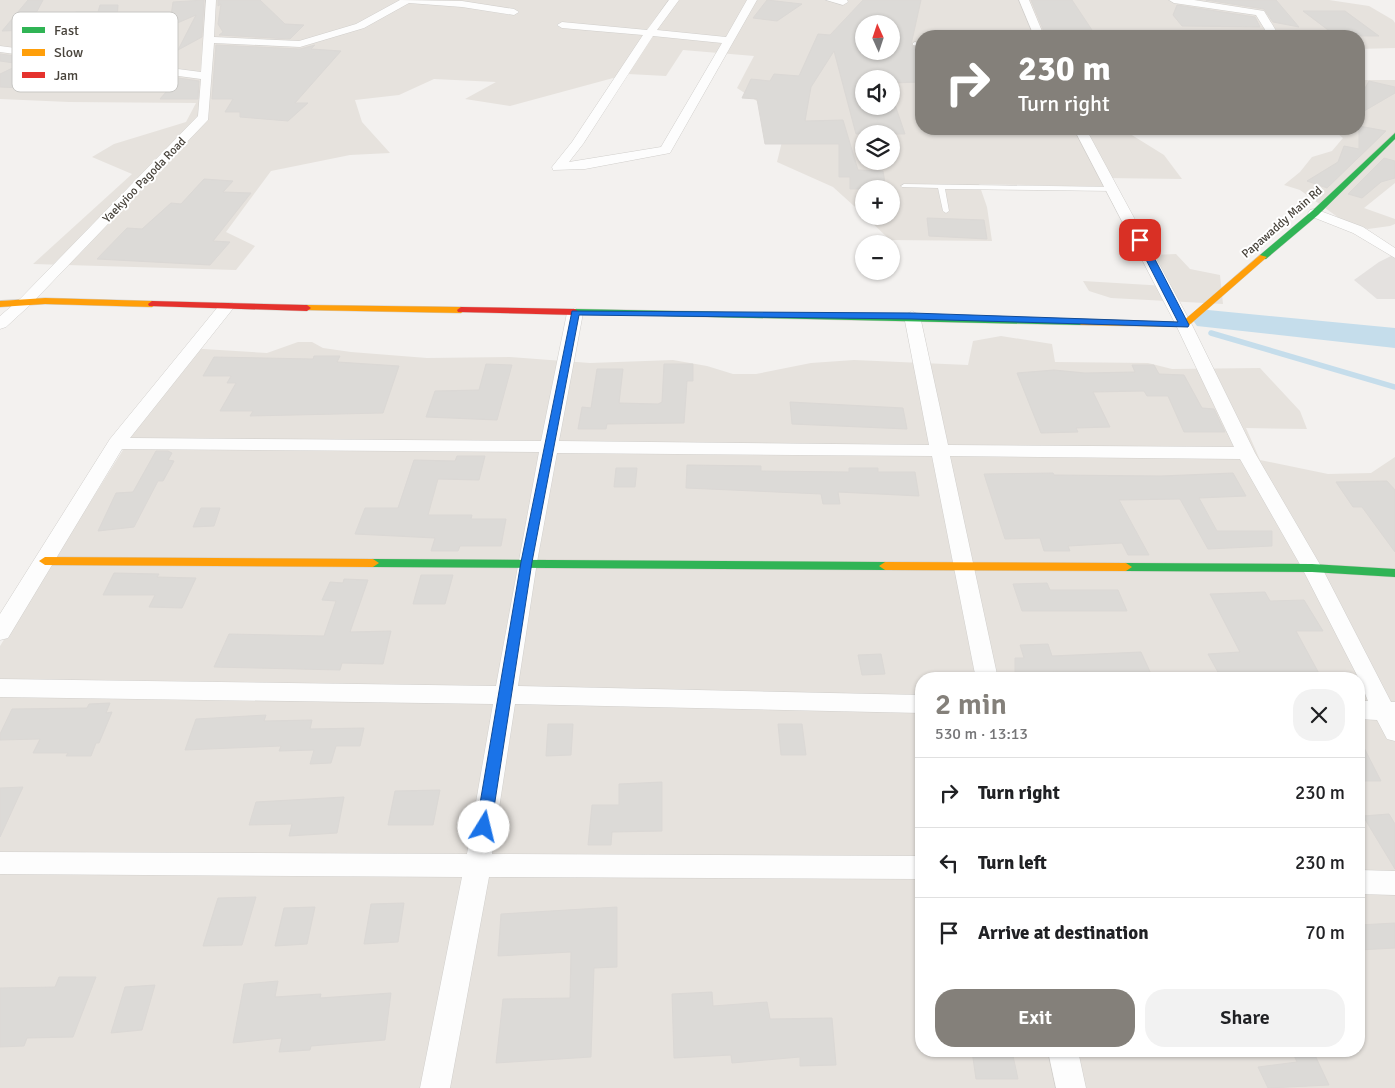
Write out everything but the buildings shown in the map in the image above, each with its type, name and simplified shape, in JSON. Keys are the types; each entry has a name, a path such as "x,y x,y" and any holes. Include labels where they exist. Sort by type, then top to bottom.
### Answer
{"street":[{"name":"Yaekyioo Pagoda Road","path":"0,324 26,301 204,118 206,76 211,40 211,0"},
{"path":"211,40 300,44 360,26 408,0 462,4 514,12"},
{"path":"674,0 650,34 635,48 577,144 558,167 585,165 666,150 752,0"},
{"path":"831,0 843,2"},
{"path":"1024,0 1036,30"},
{"path":"1174,0 1260,12 1271,30"},
{"path":"562,25 728,40"},
{"path":"635,48 655,50"},
{"path":"178,72 206,76"},
{"path":"1083,135 1184,325 1246,453 1312,568 1389,711 1395,732"},
{"name":"Papawaddy Main Rd","path":"1184,325 1315,212 1395,135"},
{"path":"1315,212 1358,230 1395,254"},
{"path":"0,304 26,301 575,313 912,316 1184,325"},
{"path":"0,632 116,443 227,306"},
{"path":"436,1088 478,864 504,694 527,562 575,313"},
{"path":"912,316 986,672"},
{"path":"116,443 1246,453"},
{"path":"45,561 527,562 1312,568 1395,573"},
{"path":"0,688 504,694 915,704"},
{"path":"1365,710 1389,711"},
{"path":"0,863 478,864 915,868"},
{"path":"1365,882 1395,883"},
{"path":"1064,1057 1071,1088"}],"lane":[{"path":"904,186 1114,190"},
{"path":"941,186 946,211"}],"shaded area":[{"path":"0,0 1329,0 1369,6 1395,23 1395,48 1365,49 1365,30 915,30 915,135 1132,135 1164,155 1182,179 1104,178 1107,187 979,184 987,207 992,241 900,240 900,235 885,235 874,225 900,225 900,180 855,180 855,207 833,187 777,162 787,121 737,88 754,56 683,50 666,76 628,74 510,106 465,99 496,82 434,79 399,95 355,100 362,122 390,153 350,155 271,171 226,232 255,246 236,270 33,264 132,174 92,157 114,144 186,122 196,103 69,102 0,99"},
{"path":"1365,80 1395,80 1395,183 1364,208 1395,219 1395,224 1368,229 1346,223 1300,190 1284,185 1300,172 1312,157 1332,151 1343,138 1339,135 1365,135"},
{"path":"1176,254 1190,269 1220,275 1223,304 1111,298 1089,291 1083,281 1166,286 1152,255"},
{"path":"1395,254 1395,299 1377,299 1354,280 1379,262"},
{"path":"1001,336 1052,344 1055,362 1148,363 1172,369 1260,368 1300,411 1307,429 1246,428 1260,460 1328,474 1371,473 1395,457 1395,1088 0,1088 0,646 187,348 267,353 298,342 312,342 323,348 351,352 427,358 510,357 590,363 673,360 707,366 733,374 756,374 811,363 854,360 968,365 973,341"}],"waterway":[{"path":"1208,319 1395,338"},
{"path":"1211,333 1395,387"}],"traffic: fast":[{"path":"1263,257 1315,213 1395,135"},
{"path":"575,312 1081,322"},
{"path":"373,563 885,566"},
{"path":"1126,567 1312,568 1395,573"}],"traffic: slow":[{"path":"1081,322 1184,325 1263,257"},
{"path":"0,304 45,301 152,304"},
{"path":"307,308 461,310"},
{"path":"45,561 373,563"},
{"path":"885,566 1126,567"}],"traffic: jam":[{"path":"152,304 307,308"},
{"path":"461,310 575,312"}],"route":[{"path":"484,827 504,694 527,562 575,313 912,316 1184,325 1140,240"}]}
